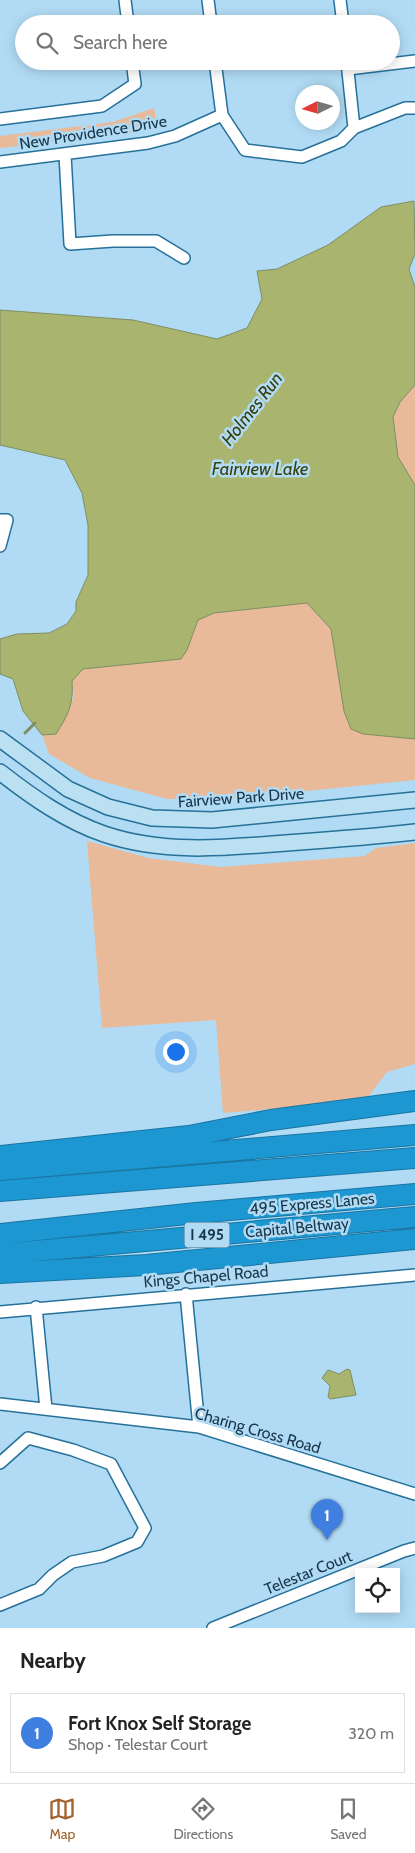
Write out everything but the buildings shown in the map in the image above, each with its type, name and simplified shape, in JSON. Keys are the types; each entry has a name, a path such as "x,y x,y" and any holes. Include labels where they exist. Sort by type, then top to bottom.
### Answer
{"highway":[{"path":"0,1156 189,1136 271,1120 415,1101"},
{"path":"0,1170 415,1135"},
{"path":"0,1191 415,1158"},
{"path":"0,1200 147,1180"},
{"name":"495 Express Lanes","path":"0,1234 415,1194"},
{"path":"0,1221 196,1214"},
{"name":"Capital Beltway","path":"0,1254 415,1217"},
{"path":"0,1273 146,1265 415,1239"}],"main road":[{"name":"Fairview Park Drive","path":"0,739 68,789 108,807 152,818 212,820 415,800"},
{"path":"0,772 43,803 77,823 126,840 158,846 220,849 415,832"}],"street":[{"path":"125,0 127,15"},
{"path":"208,0 210,15"},
{"path":"340,0 342,15"},
{"path":"400,62 415,61"},
{"path":"0,119 102,106 135,84 133,70"},
{"path":"216,70 222,115 245,150 302,157 341,141 354,128 405,108 415,108"},
{"path":"348,70 354,128"},
{"name":"New Providence Drive","path":"0,162 148,143 175,136 222,115"},
{"path":"65,155 70,244 156,241 184,258"},
{"path":"0,520 7,520 0,546"},
{"name":"Kings Chapel Road","path":"0,1312 36,1307 415,1275"},
{"path":"186,1294 199,1427"},
{"path":"36,1307 46,1409"},
{"name":"Charing Cross Road","path":"0,1404 199,1427 415,1494"},
{"path":"0,1463 28,1438 111,1464 145,1528 137,1542 104,1556 72,1562 53,1575 39,1589 0,1604"},
{"name":"Telestar Court","path":"213,1628 395,1554 415,1548"}],"shaded area":[{"path":"154,108 157,125 124,135 0,148 0,136 113,122"},
{"path":"415,385 415,485 398,457 393,417 400,402"},
{"path":"307,603 331,629 336,647 394,735 415,739 415,780 229,799 167,799 90,778 49,754 42,735 56,734 74,697 72,681 83,669 181,659 187,650 198,620 214,613"},
{"path":"87,841 148,858 221,867 365,856 376,848 415,843 415,1064 387,1072 368,1097 348,1103 223,1113 216,1020 102,1028"}],"water":[{"name":"Fairview Lake","path":"414,201 415,254 409,269 415,287 415,385 400,402 393,417 398,457 415,485 415,739 363,734 351,729 344,711 331,629 307,603 214,613 198,620 187,650 181,659 83,669 72,681 71,703 64,721 56,734 42,735 23,711 13,679 0,674 0,639 17,634 49,633 67,624 76,611 76,602 88,575 88,525 82,493 65,460 0,445 0,310 133,320 217,339 247,328 262,299 257,271 277,269 328,245 381,207"},
{"path":"347,1369 350,1370 356,1395 330,1399 328,1397 330,1386 322,1378 328,1370 339,1374"}],"waterway":[{"name":"Holmes Run","path":"25,733 35,723"}],"place":[{"name":"Fort Knox Self Storage","path":"327,1540"}]}
